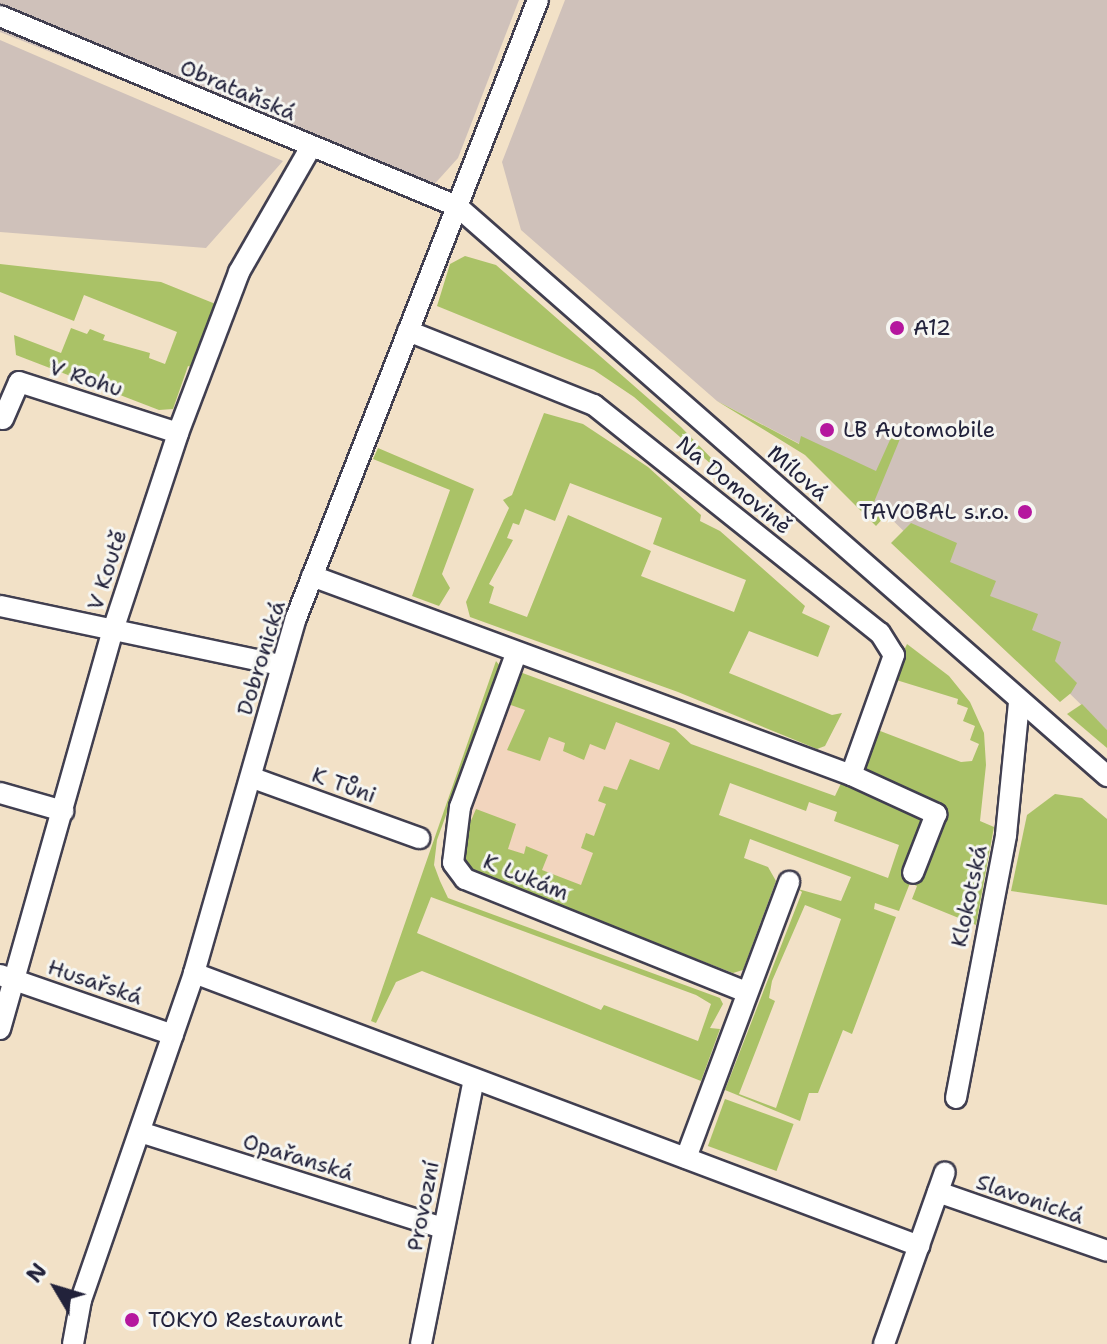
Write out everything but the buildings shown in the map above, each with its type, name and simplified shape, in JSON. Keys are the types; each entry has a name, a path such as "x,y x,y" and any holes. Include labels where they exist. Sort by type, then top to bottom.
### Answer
{"street":[{"name":"Dobronická","path":"73,1344 81,1300 194,973 253,778 280,665 538,0"},
{"name":"Obrataňská","path":"0,16 457,206"},
{"name":"V Koutě","path":"0,1029 8,977 63,811 114,627 178,433 239,272 311,147"},
{"name":"Mílová","path":"457,206 1019,703 1107,776"},
{"name":"Na Domovině","path":"408,331 594,405 880,633 894,655 851,775"},
{"name":"V Rohu","path":"3,419 19,382 178,433"},
{"path":"312,576 516,654 851,775 936,814 913,873"},
{"path":"0,606 114,627 280,665"},
{"name":"K Lukám","path":"516,654 460,807 453,863 465,879 746,992"},
{"name":"Klokotská","path":"956,1098 1006,835 1019,703"},
{"name":"K Tůni","path":"253,778 419,838"},
{"path":"0,793 63,811"},
{"path":"686,1158 789,882"},
{"path":"194,973 919,1246"},
{"name":"Husařská","path":"8,977 173,1035"},
{"name":"Provozní","path":"421,1344 474,1079"},
{"name":"Opařanská","path":"140,1132 443,1228"},
{"path":"884,1344 945,1172"},
{"name":"Slavonická","path":"938,1192 1107,1251"}],"shaded area":[{"path":"0,0 519,0 458,158 421,199 0,32"},
{"path":"565,0 1107,0 1107,730 874,502 800,444 717,401 521,230 502,162"},
{"path":"0,40 283,161 206,248 0,232"},
{"path":"563,688 675,729 692,746 640,938 476,874 464,837 505,703"}],"green space":[{"path":"465,256 496,265 681,427 749,497 634,397 594,370 437,306 450,264"},
{"path":"0,264 161,282 218,305 195,368 188,366 173,409 159,410 16,355 14,335 61,353 71,328 87,334 90,329 105,335 103,340 150,353 149,358 165,364 177,332 84,295 74,321 0,292"},
{"path":"717,401 799,444 801,436 876,471 894,431 902,434 874,502 887,514 876,526 805,455"},
{"path":"544,413 583,424 648,467 701,515 700,521 720,531 805,606 802,613 830,626 818,657 749,631 729,673 832,715 842,713 825,746 817,749 678,692 470,617 466,602 509,508 503,500 512,495","holes":["570,483 662,518 653,544 746,580 734,612 641,576 651,551 568,515 527,617 489,603 494,587 489,584 513,540 507,538 513,523 519,525 525,509 555,521"]},
{"path":"378,448 474,489 442,574 450,588 439,606 412,596 450,490 373,459"},
{"path":"911,523 957,543 950,562 996,581 990,596 1038,614 1032,630 1061,642 1055,661 1077,683 1071,693 1060,702 891,543"},
{"path":"907,644 949,676 970,702 984,733 986,765 980,821 994,827 976,925 912,899 917,886 910,883 899,911 875,903 874,909 896,917 852,1034 843,1030 818,1093 809,1093 800,1121 725,1090 802,892 798,889 841,901 851,877 750,839 744,858 768,867 776,881 743,970 733,973 476,874 462,856 464,837 476,809 516,824 508,849 524,854 526,846 548,855 542,870 581,885 593,853 581,848 586,833 594,836 606,804 598,801 604,786 617,790 630,759 659,770 670,743 616,722 605,750 590,744 584,760 563,751 565,743 549,737 540,761 507,750 525,710 505,703 517,671 675,729 691,744 835,796","holes":["893,679 958,699 957,704 968,708 963,721 975,726 970,740 979,744 972,761 961,762 875,729","730,783 806,811 809,802 837,812 834,821 899,845 888,878 719,815","805,905 841,919 776,1108 739,1094 775,1001 769,998 772,981"]},
{"path":"496,661 500,666 437,840 434,865 448,898 720,998 723,1004 710,1028 720,1029 701,1081 422,971 396,982 376,1023 371,1021","holes":["431,897 696,995 711,1004 698,1041 604,1005 601,1010 417,933"]},
{"path":"1082,704 1107,730 1107,748 1067,714"},
{"path":"1055,794 1082,798 1107,819 1107,905 1011,891 1027,815"},
{"path":"725,1099 794,1124 776,1171 708,1146"}],"place":[{"name":"A12","path":"897,328"},
{"name":"LB Automobile","path":"827,430"},
{"name":"TAVOBAL s.r.o.","path":"1025,512"},
{"name":"TOKYO Restaurant","path":"132,1320"}]}
